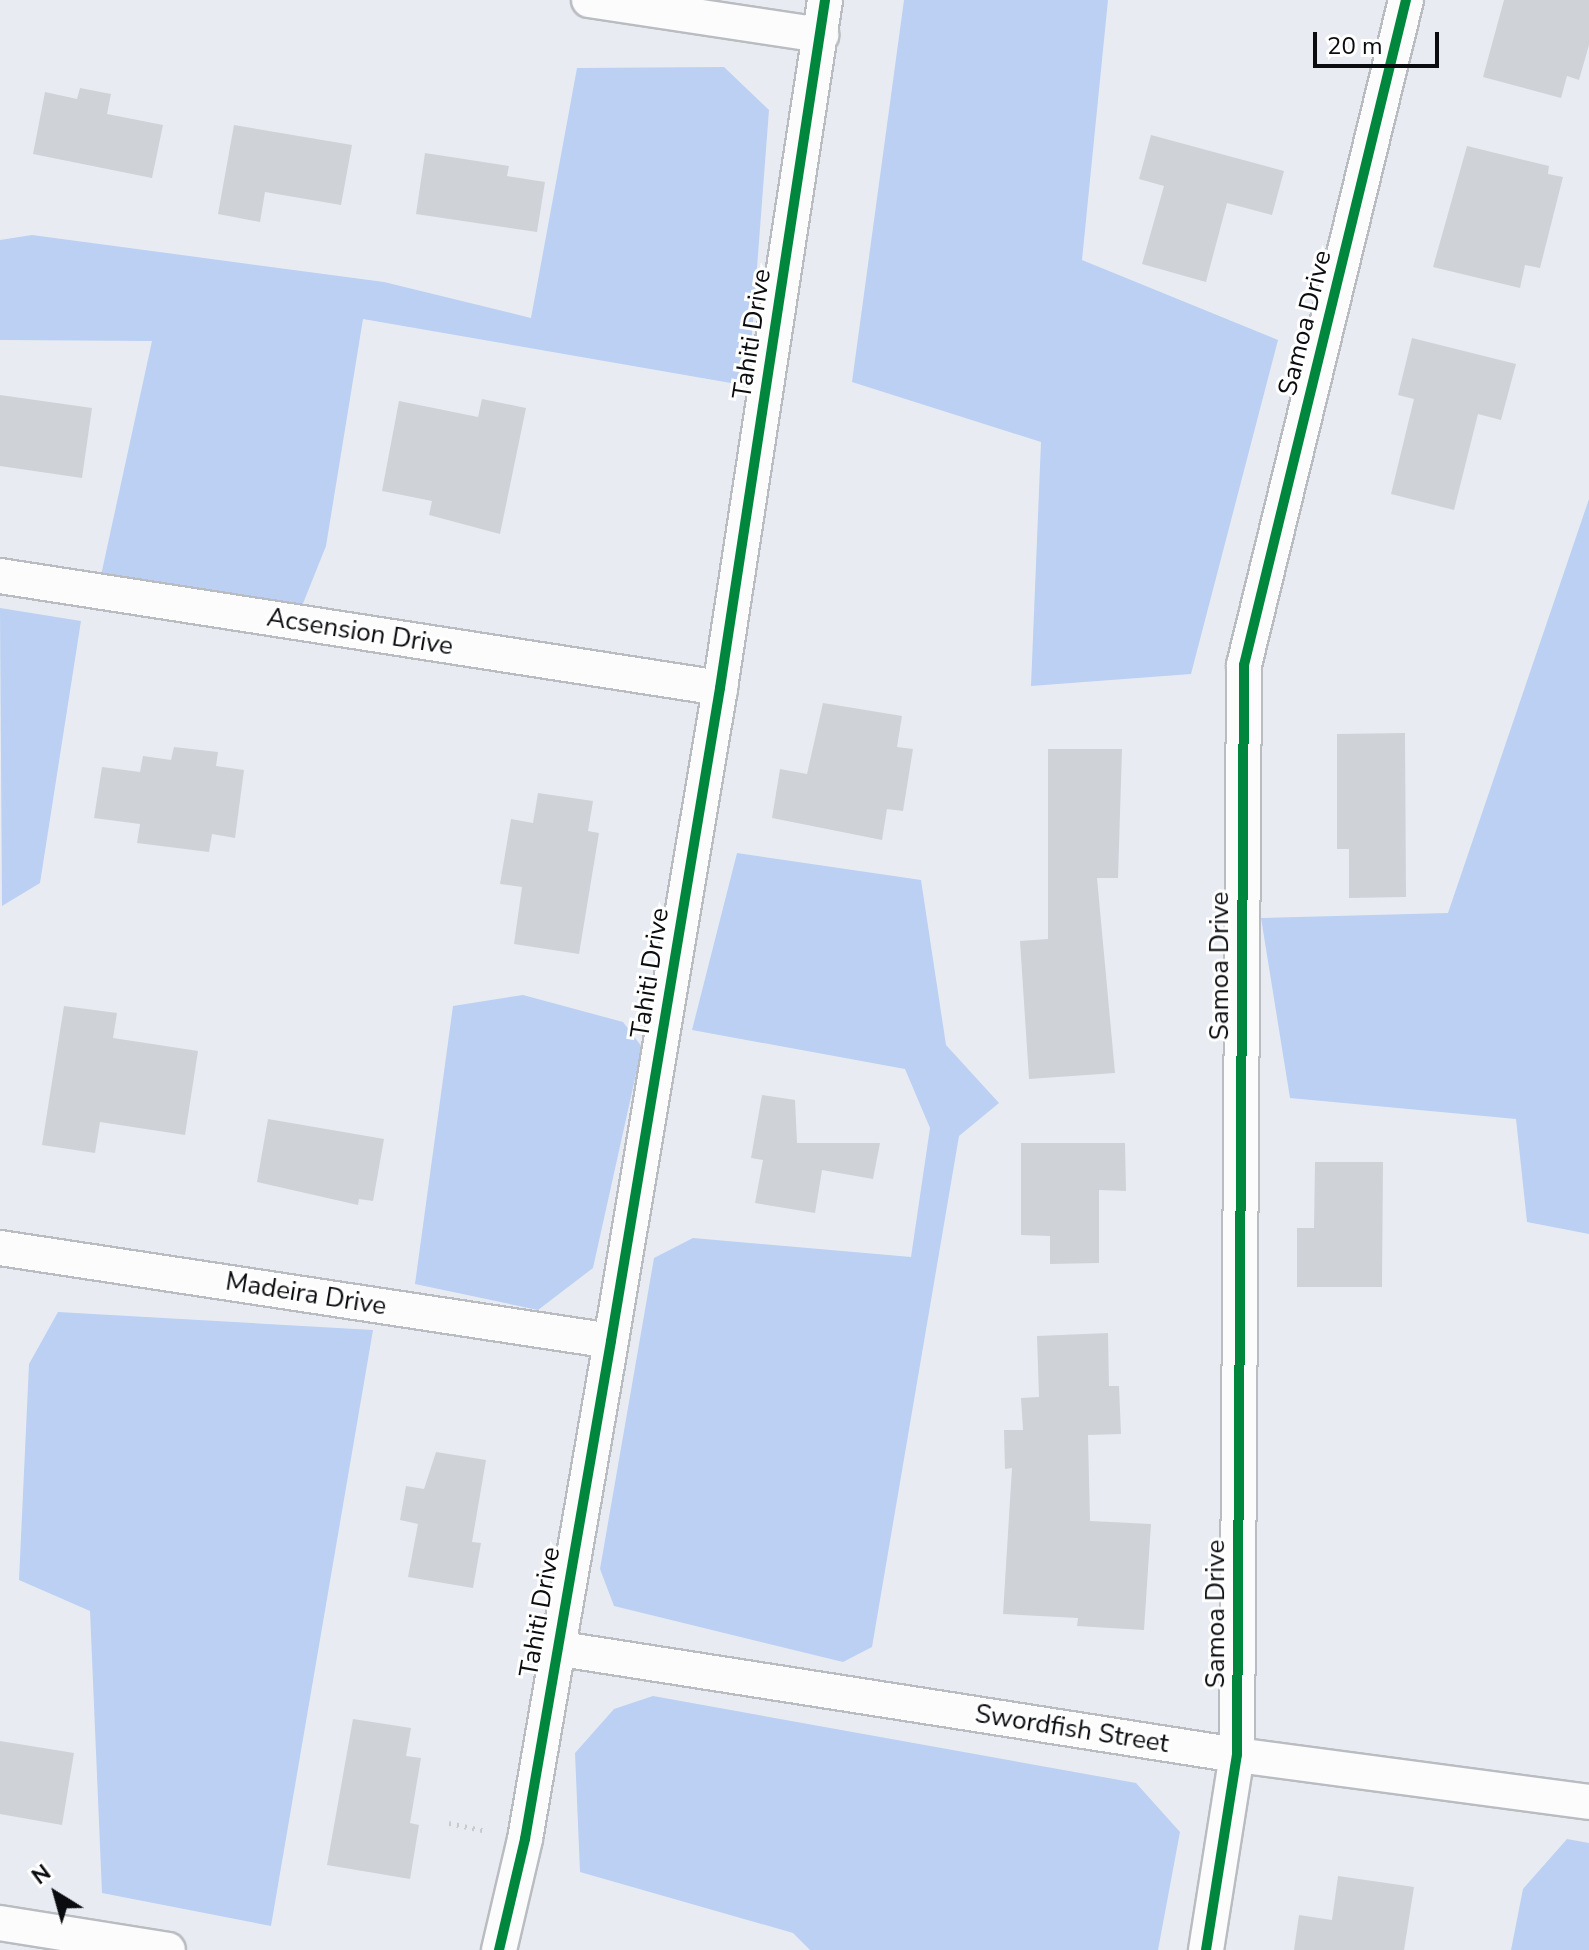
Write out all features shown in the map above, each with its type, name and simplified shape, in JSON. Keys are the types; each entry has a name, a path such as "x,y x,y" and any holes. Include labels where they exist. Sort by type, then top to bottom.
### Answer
{"street":[{"path":"589,0 821,35"},
{"name":"Tahiti Drive","path":"499,1950 525,1839 555,1648 611,1341 720,688 825,0"},
{"name":"Samoa Drive","path":"1206,1950 1237,1755 1244,665 1406,0"},
{"name":"Acsension Drive","path":"0,576 720,688"},
{"name":"Madeira Drive","path":"0,1248 611,1341"},
{"name":"Swordfish Street","path":"555,1648 1237,1755 1589,1802"},
{"path":"0,1923 168,1950"}],"shaded area":[{"path":"904,0 1108,0 1082,260 1278,340 1191,674 1031,686 1041,442 852,382"},
{"path":"724,67 769,110 748,386 363,319 326,546 302,606 100,580 152,341 0,340 0,240 32,235 384,282 531,318 577,68"},
{"path":"1589,499 1589,1234 1527,1222 1516,1119 1290,1098 1261,918 1448,913"},
{"path":"0,608 81,621 40,883 2,906"},
{"path":"737,853 921,880 946,1045 999,1103 959,1136 872,1647 843,1662 614,1606 600,1569 654,1258 693,1238 911,1257 930,1128 905,1069 692,1030"},
{"path":"523,995 623,1022 642,1047 593,1268 538,1310 415,1284 453,1006"},
{"path":"58,1312 373,1330 271,1926 102,1893 90,1611 19,1580 29,1364"},
{"path":"653,1696 1136,1783 1180,1832 1158,1950 810,1950 793,1933 580,1872 575,1753 614,1709"},
{"path":"1567,1839 1589,1843 1589,1950 1511,1950 1523,1889"}],"building":[{"path":"1504,0 1589,0 1589,45 1579,80 1567,76 1561,98 1483,77"},
{"path":"80,88 111,94 107,114 163,125 152,178 33,154 45,92 77,99"},
{"path":"234,125 352,145 341,205 265,192 260,222 218,214"},
{"path":"1151,135 1284,171 1272,215 1227,203 1206,282 1142,264 1164,186 1139,179"},
{"path":"1467,146 1549,166 1548,174 1563,177 1540,268 1525,265 1520,288 1433,267"},
{"path":"425,153 509,166 507,176 545,182 537,232 416,214"},
{"path":"1412,338 1516,364 1501,420 1478,414 1454,510 1391,494 1414,399 1398,395"},
{"path":"0,395 92,408 82,478 0,466"},
{"path":"482,399 526,408 500,534 429,515 432,501 382,491 399,401 478,417"},
{"path":"823,703 902,716 897,747 913,749 903,811 887,809 882,840 772,818 780,769 807,774"},
{"path":"1405,733 1406,897 1349,898 1349,849 1337,849 1337,734"},
{"path":"174,747 218,752 216,766 244,770 235,838 212,834 209,852 137,843 140,824 94,818 102,767 140,772 143,756 171,760"},
{"path":"1048,749 1122,749 1118,878 1097,878 1115,1073 1029,1079 1020,941 1048,939"},
{"path":"538,793 593,801 588,831 599,833 579,954 514,944 522,887 500,884 511,819 533,823"},
{"path":"64,1006 117,1013 113,1038 198,1051 185,1135 100,1122 95,1153 42,1145"},
{"path":"762,1095 795,1100 797,1143 880,1143 873,1179 822,1170 815,1213 755,1203 763,1160 751,1158"},
{"path":"268,1119 384,1139 373,1201 359,1199 358,1205 257,1182"},
{"path":"1021,1143 1125,1143 1126,1191 1099,1190 1099,1263 1050,1264 1050,1236 1021,1235"},
{"path":"1315,1162 1383,1162 1382,1287 1297,1287 1297,1228 1314,1228"},
{"path":"1108,1333 1109,1386 1119,1386 1121,1434 1088,1435 1090,1521 1151,1524 1144,1630 1077,1626 1078,1618 1003,1614 1012,1468 1005,1469 1004,1430 1023,1430 1021,1398 1039,1397 1037,1336"},
{"path":"436,1452 486,1460 472,1542 481,1543 473,1588 408,1577 418,1524 400,1520 406,1486 424,1489"},
{"path":"353,1719 411,1728 406,1756 421,1758 410,1823 419,1825 410,1879 327,1865"},
{"path":"0,1741 74,1753 62,1825 0,1814"},
{"path":"1338,1876 1414,1887 1404,1950 1294,1950 1299,1915 1332,1920"}],"cycle path":[{"path":"499,1950 525,1839 611,1341 720,688 825,0"},
{"path":"1206,1950 1237,1755 1244,665 1406,0"}]}
